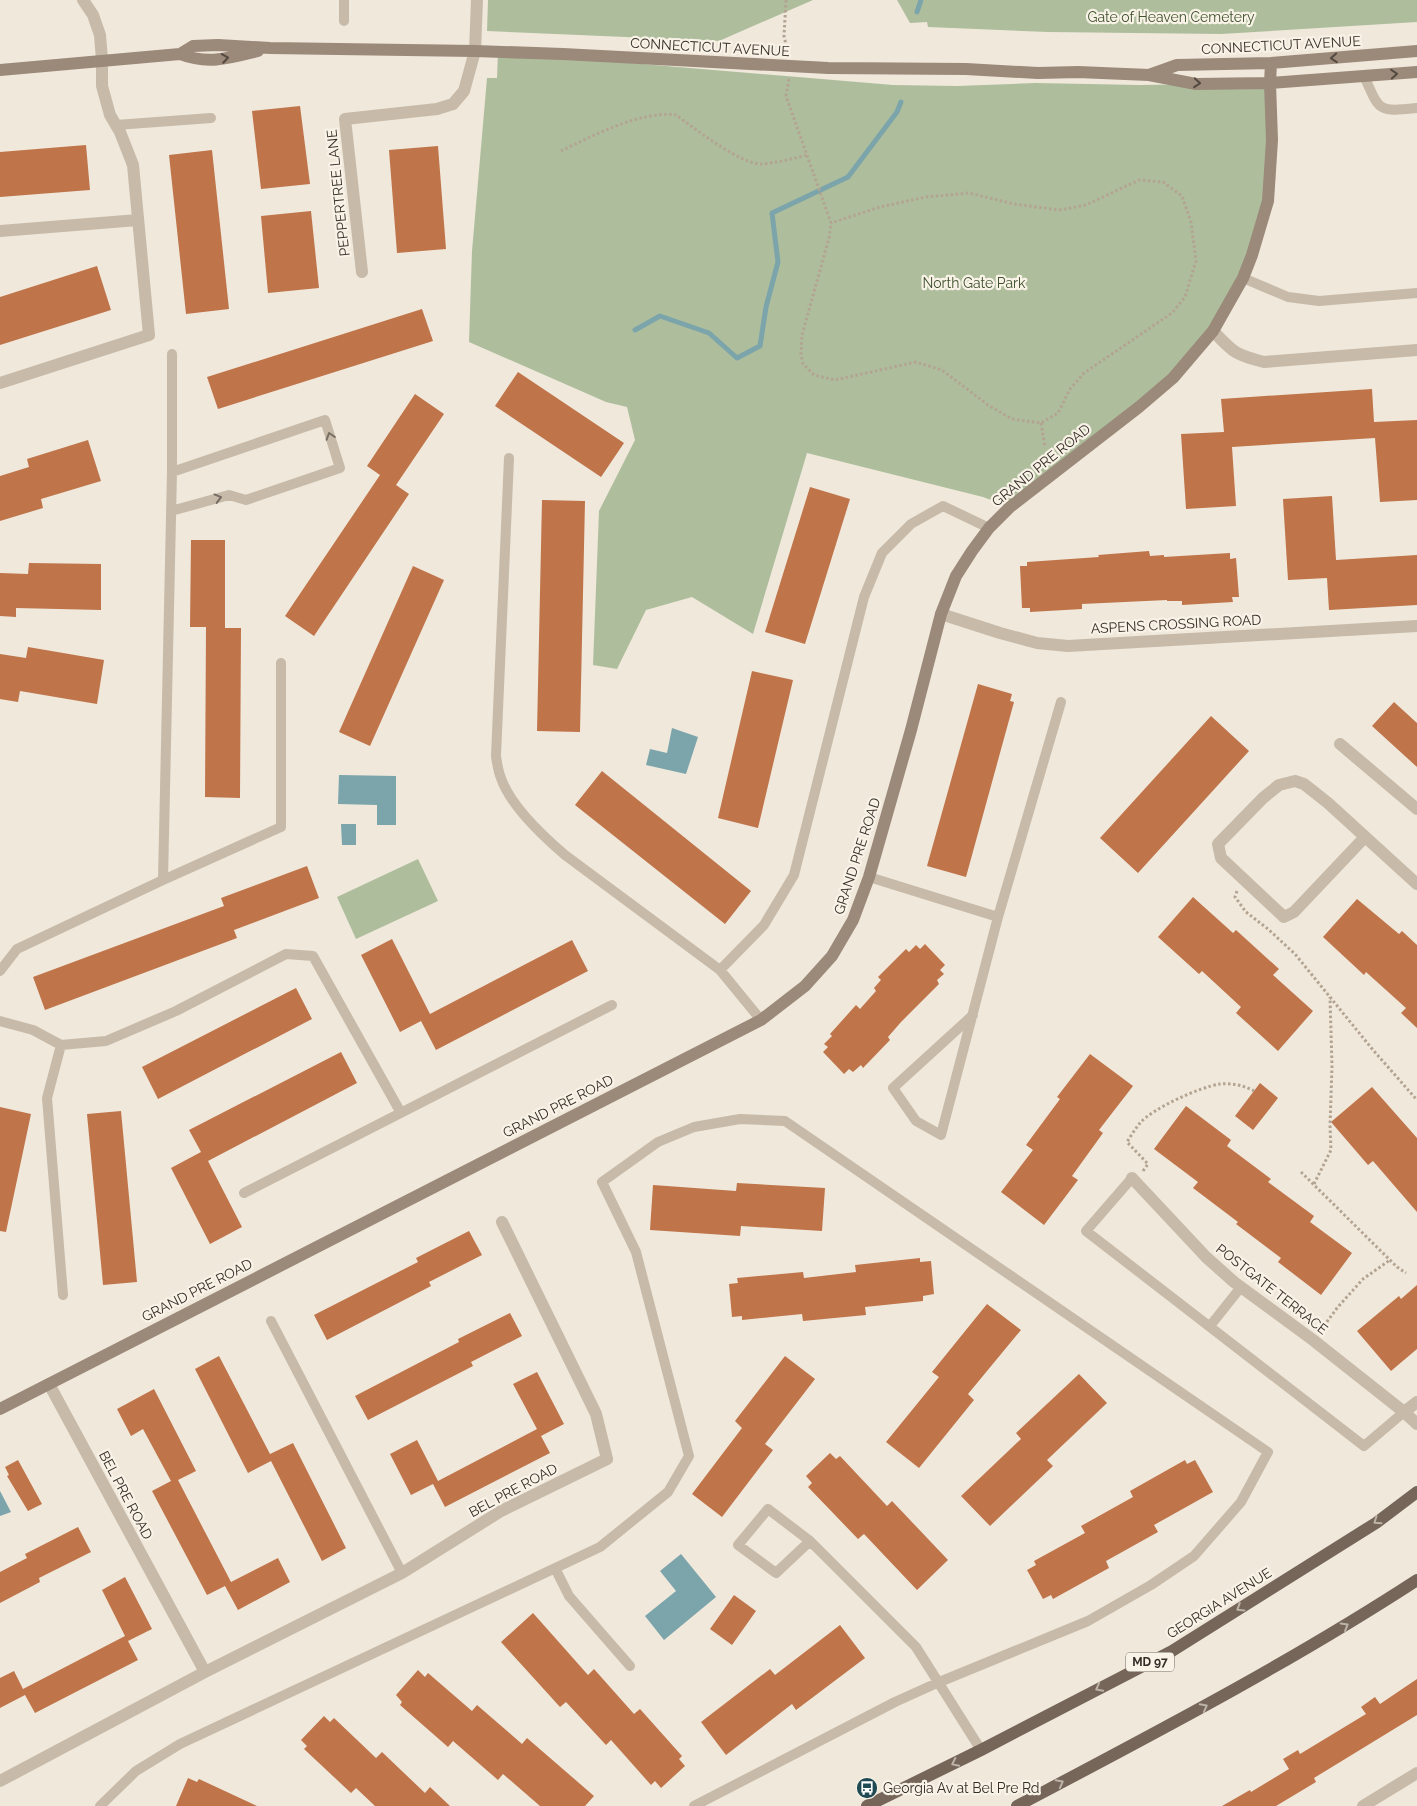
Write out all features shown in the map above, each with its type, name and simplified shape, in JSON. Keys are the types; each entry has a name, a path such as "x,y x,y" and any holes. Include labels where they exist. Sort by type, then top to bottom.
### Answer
{"main road":[{"name":"GEORGIA AVENUE","path":"867,1806 981,1750 1172,1651 1376,1522 1417,1492"},
{"path":"1017,1806 1229,1693 1350,1624 1417,1580"}],"street":[{"path":"0,383 149,335 133,166 110,114 102,86 100,35 93,15 83,0"},
{"name":"PEPPERTREE LANE","path":"362,272 345,119 437,109 453,104 464,91 475,51 477,0"},
{"name":"CONNECTICUT AVENUE","path":"0,70 180,54 194,59 218,60 270,48 563,54 828,68 966,69 1038,73 1078,72 1148,75 1196,84 1270,84 1417,72"},
{"name":"CONNECTICUT AVENUE","path":"1148,75 1177,65 1271,63 1417,51"},
{"name":"GRAND PRE ROAD","path":"0,1409 760,1020 805,986 832,956 853,920 869,877 911,730 941,614 956,576 989,528 1010,507 1156,393 1194,355 1213,331 1243,278 1268,201 1272,140 1271,63"},
{"path":"0,231 138,220"},
{"path":"1213,331 1232,350 1241,356 1264,362 1417,350"},
{"name":"ASPENS CROSSING ROAD","path":"941,614 1037,643 1068,646 1417,626"},
{"path":"1340,744 1417,809"},
{"path":"1365,837 1294,912 1284,917 1221,858 1218,844 1263,798 1279,785 1295,781 1304,784 1328,803 1417,884"},
{"name":"POSTGATE TERRACE","path":"1134,1179 1206,1257 1241,1287 1314,1340 1417,1424"},
{"name":"BEL PRE ROAD","path":"0,1781 205,1672 402,1573 501,1511 607,1459 596,1414 502,1222"},
{"name":"BEL PRE ROAD","path":"49,1384 205,1672"},
{"path":"1404,1412 1417,1402"},
{"path":"1363,1806 1417,1773"}],"lane":[{"path":"344,0 344,21"},
{"path":"1364,76 1379,105 1385,110 1417,108"},
{"path":"1379,105 1417,102"},
{"path":"116,125 212,118"},
{"path":"1243,278 1288,297 1319,301 1417,293"},
{"path":"163,880 171,511 174,471 172,354"},
{"path":"171,511 229,495 246,500 340,468 325,420 174,471"},
{"path":"509,458 496,756 501,779 512,799 544,837 565,855 720,970 760,1020"},
{"path":"720,970 764,925 794,875 864,597 882,553 911,524 943,506 989,528"},
{"path":"0,971 17,949 281,827 280,664"},
{"path":"973,1015 893,1088 916,1121 941,1135 944,1126 973,1015 998,917 1061,702"},
{"path":"869,877 998,917"},
{"path":"0,1021 33,1030 61,1045 106,1042 176,1011 286,954 313,956 400,1113"},
{"path":"244,1193 612,1005"},
{"path":"61,1045 47,1098 63,1295"},
{"path":"104,1804 136,1771 180,1744 600,1547 668,1492 689,1456 636,1252 602,1182 658,1142 694,1127 740,1119 785,1121 1268,1452 1241,1502 1194,1556 1151,1585 1088,1621 895,1702 694,1806"},
{"path":"1134,1179 1086,1231 1364,1446 1404,1412"},
{"path":"1210,1326 1241,1287"},
{"path":"271,1321 402,1573"},
{"path":"810,1541 776,1573 738,1545 768,1509 810,1541 916,1647 981,1750"},
{"path":"555,1568 569,1596 630,1666"}],"path":[{"path":"786,0 784,36 791,66 786,96 831,223 829,238 802,335 802,364 814,375 835,380 916,362 942,370 988,405 1012,419 1041,423 1058,413 1070,390 1084,373 1172,313 1185,297 1196,261 1191,222 1182,196 1163,182 1139,180 1086,205 1059,210 1014,204 970,193 926,197 880,207 831,223"},
{"path":"561,151 629,122 665,113 676,115 745,160 760,164 807,155"},
{"path":"1041,423 1046,447"},
{"path":"1243,879 1235,897 1246,912 1286,944 1372,1050 1417,1100"},
{"path":"1314,1184 1331,1150 1332,1066 1330,996"},
{"path":"1134,1179 1148,1164 1127,1142 1141,1123 1152,1113 1208,1087 1220,1084 1244,1086 1254,1091"},
{"path":"1301,1172 1390,1260 1406,1273"},
{"path":"1314,1340 1337,1308 1363,1279 1390,1260"}],"green space":[{"path":"488,0 813,0 719,41 487,31"},
{"name":"Gate of Heaven Cemetery","path":"897,0 1417,0 1417,22 1221,34 1048,32 928,27 927,22 910,23"},
{"name":"North Gate Park","path":"498,52 893,85 1270,83 1268,201 1252,255 1194,355 1010,507 983,497 807,453 753,634 692,597 646,610 617,669 593,665 599,511 635,440 627,407 606,402 469,342 472,251 487,78 497,78"},
{"path":"418,859 438,901 356,939 337,897"}],"water":[{"path":"672,728 698,737 686,774 646,765 650,749 667,753"},
{"path":"339,775 396,776 396,825 377,825 377,805 338,804"},
{"path":"341,824 356,824 356,845 342,845"},
{"path":"0,1491 11,1512 0,1516"},
{"path":"681,1554 716,1597 664,1640 645,1616 676,1591 660,1571"}],"building":[{"path":"300,106 310,184 261,189 252,111"},
{"path":"86,145 90,190 0,197 0,152"},
{"path":"438,146 446,249 397,253 389,150"},
{"path":"212,150 229,309 186,314 169,155"},
{"path":"311,211 319,288 268,293 261,216"},
{"path":"97,266 111,310 0,345 0,297"},
{"path":"422,309 433,341 218,409 207,377"},
{"path":"518,372 624,443 601,477 495,406"},
{"path":"1372,389 1374,422 1417,420 1417,500 1380,502 1375,438 1232,447 1236,506 1186,509 1181,434 1224,432 1221,399"},
{"path":"415,394 444,414 396,485 409,494 314,636 285,616 380,475 367,466"},
{"path":"88,440 101,481 41,499 43,508 0,521 0,476 29,467 27,459"},
{"path":"810,487 850,499 805,644 765,632"},
{"path":"1332,496 1336,560 1417,555 1417,605 1329,610 1327,578 1288,580 1283,499"},
{"path":"542,500 585,501 580,732 537,731"},
{"path":"191,540 225,540 225,628 241,628 240,798 205,797 206,627 190,627"},
{"path":"1149,551 1150,556 1164,555 1164,557 1230,553 1230,559 1236,558 1239,597 1232,597 1233,602 1182,605 1182,601 1167,600 1082,604 1082,609 1030,612 1030,608 1022,608 1020,566 1027,566 1027,562"},
{"path":"29,563 101,564 101,610 16,608 16,617 0,616 0,573 28,574"},
{"path":"413,566 444,580 370,746 339,732"},
{"path":"28,647 104,660 97,704 20,691 18,702 0,699 0,654 26,658"},
{"path":"752,671 793,680 758,828 718,818"},
{"path":"978,684 1012,694 1010,701 1014,702 966,877 927,866"},
{"path":"1394,702 1417,723 1417,767 1372,726"},
{"path":"1211,716 1249,751 1138,873 1100,838"},
{"path":"602,771 751,891 725,924 575,805"},
{"path":"307,866 319,898 234,930 237,938 45,1010 33,977 224,906 221,898"},
{"path":"1193,897 1233,933 1236,930 1279,969 1273,975 1313,1011 1278,1051 1236,1013 1241,1007 1202,971 1199,974 1158,937"},
{"path":"1357,899 1399,934 1402,931 1417,945 1417,1028 1401,1013 1406,1008 1366,972 1364,975 1323,937"},
{"path":"392,939 430,1014 572,940 588,971 436,1050 421,1021 400,1032 361,955"},
{"path":"925,944 945,965 940,970 944,974 937,980 939,984 901,1022 888,1037 890,1040 863,1068 861,1065 853,1072 849,1069 844,1074 823,1052 828,1047 824,1044 832,1036 830,1034 856,1005 860,1009 876,991 874,988 881,980 878,977 906,949 909,952 916,945 920,949"},
{"path":"296,988 312,1019 158,1099 142,1067"},
{"path":"341,1052 357,1083 208,1161 242,1227 210,1244 171,1168 201,1152 189,1130"},
{"path":"1090,1054 1133,1086 1099,1130 1103,1133 1072,1176 1078,1180 1044,1225 1001,1192 1033,1150 1026,1145 1060,1099 1057,1097"},
{"path":"1260,1083 1278,1098 1253,1130 1235,1116"},
{"path":"1372,1087 1417,1138 1417,1212 1373,1161 1368,1165 1331,1122"},
{"path":"1186,1106 1231,1140 1227,1146 1271,1179 1268,1182 1314,1216 1310,1222 1352,1253 1321,1295 1278,1262 1281,1258 1236,1224 1238,1222 1193,1188 1198,1182 1154,1149"},
{"path":"0,1107 31,1114 6,1232 0,1231"},
{"path":"121,1111 137,1282 103,1285 87,1114"},
{"path":"737,1183 825,1188 822,1231 741,1226 740,1236 650,1230 653,1185 736,1191"},
{"path":"469,1231 482,1255 429,1282 431,1286 327,1340 314,1315 418,1262 416,1258"},
{"path":"920,1258 920,1262 931,1261 934,1294 923,1296 923,1301 865,1307 866,1315 803,1321 802,1314 742,1320 742,1316 732,1317 729,1284 738,1283 737,1278 803,1272 804,1278 856,1272 855,1265"},
{"path":"1417,1285 1417,1349 1391,1371 1357,1331 1399,1296 1401,1299"},
{"path":"987,1304 1021,1330 968,1394 974,1400 919,1468 886,1442 939,1377 932,1372"},
{"path":"510,1313 522,1336 471,1362 473,1366 368,1420 355,1396 459,1342 458,1339"},
{"path":"219,1356 270,1454 293,1443 346,1548 322,1561 271,1461 248,1473 195,1369"},
{"path":"785,1356 815,1379 765,1444 773,1450 722,1517 692,1494 742,1428 735,1421"},
{"path":"537,1372 564,1424 541,1436 550,1453 445,1507 433,1484 411,1495 390,1454 417,1440 438,1481 537,1429 513,1384"},
{"path":"1079,1374 1107,1403 1047,1460 1053,1466 990,1526 961,1496 1021,1439 1016,1433"},
{"path":"154,1389 196,1471 178,1480 231,1582 278,1558 290,1582 238,1610 225,1586 207,1595 152,1491 171,1481 143,1429 131,1436 117,1409"},
{"path":"830,1453 836,1459 840,1456 887,1506 892,1501 948,1560 917,1590 864,1534 858,1539 808,1487 812,1483 806,1476"},
{"path":"18,1460 42,1504 28,1511 7,1476 9,1475 5,1467"},
{"path":"1185,1460 1187,1464 1195,1460 1213,1492 1154,1525 1158,1532 1106,1561 1109,1568 1053,1599 1051,1595 1043,1599 1027,1570 1036,1565 1034,1561 1085,1533 1081,1526 1133,1497 1130,1491"},
{"path":"78,1527 91,1552 39,1578 40,1582 0,1603 0,1572 27,1558 25,1554"},
{"path":"125,1577 152,1629 128,1641 138,1660 35,1713 25,1695 0,1708 0,1678 14,1671 23,1689 125,1636 102,1590"},
{"path":"734,1595 756,1611 732,1645 710,1629"},
{"path":"533,1613 588,1675 594,1669 634,1714 640,1709 682,1756 679,1759 685,1766 661,1788 655,1781 651,1785 611,1740 606,1745 566,1702 560,1707 501,1642"},
{"path":"840,1625 865,1658 796,1710 792,1704 726,1755 701,1722 770,1669 775,1675"},
{"path":"418,1670 425,1677 428,1673 472,1711 477,1705 522,1744 527,1738 594,1796 585,1806 540,1806 503,1774 498,1780 453,1741 448,1747 400,1705 402,1702 396,1695"},
{"path":"1417,1679 1417,1715 1314,1778 1316,1782 1276,1806 1222,1806 1250,1790 1251,1792 1289,1769 1283,1759 1298,1750 1300,1754 1366,1714 1361,1707 1375,1697 1380,1704"},
{"path":"324,1716 330,1722 334,1718 376,1758 382,1752 425,1793 430,1787 450,1806 375,1806 356,1788 351,1793 304,1749 307,1746 301,1740"},
{"path":"188,1778 197,1782 199,1779 257,1806 176,1806"}],"waterway":[{"path":"917,12 921,0"},
{"path":"635,330 660,316 709,333 737,358 760,346 766,307 778,262 772,213 848,177 897,112 901,102"}],"place":[{"name":"Georgia Av at Bel Pre Rd","path":"867,1788"}]}
